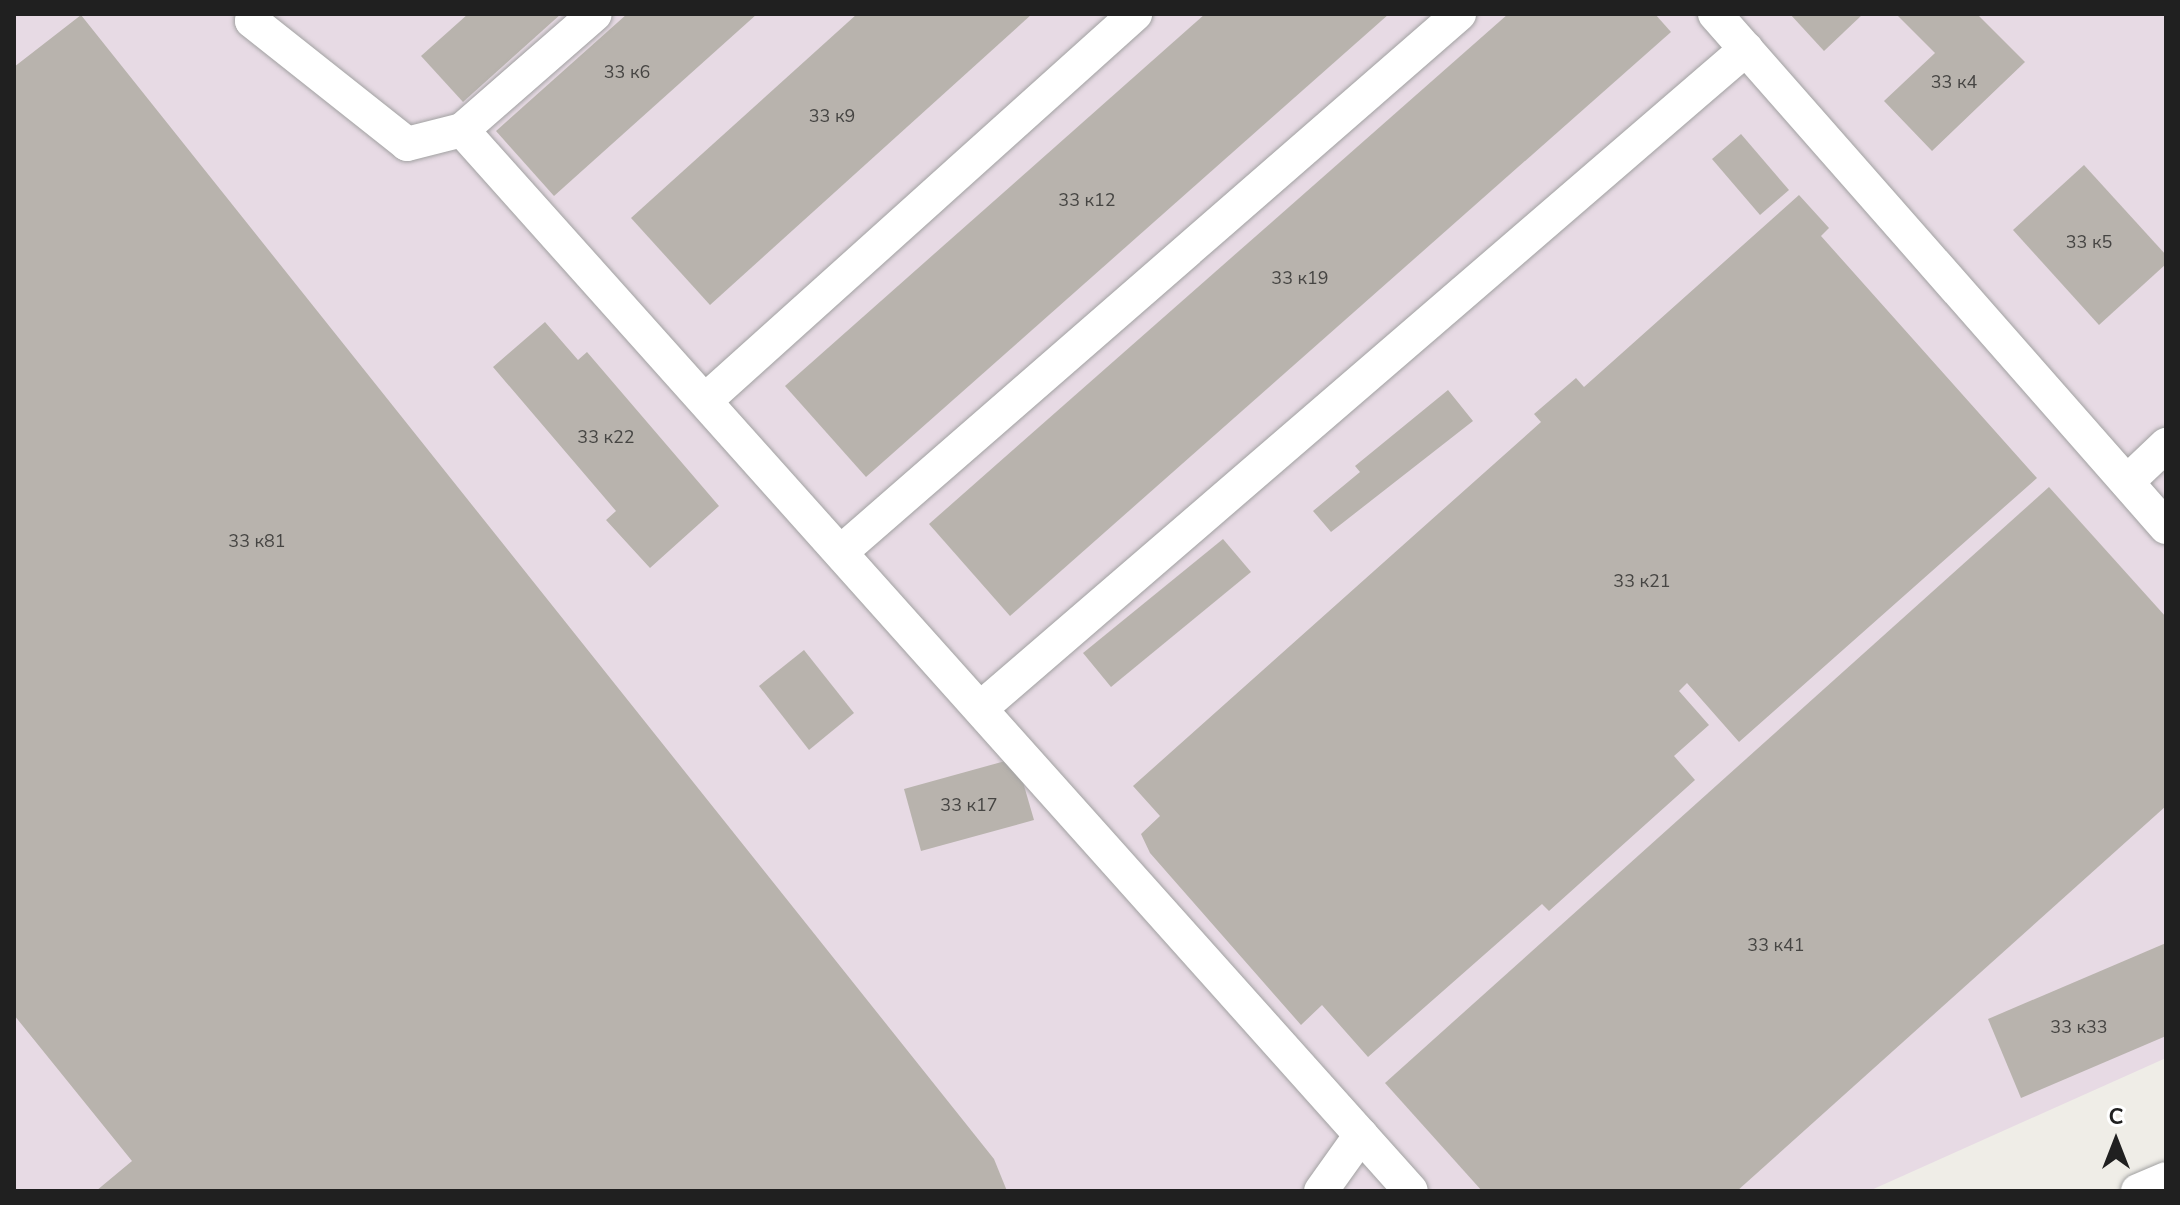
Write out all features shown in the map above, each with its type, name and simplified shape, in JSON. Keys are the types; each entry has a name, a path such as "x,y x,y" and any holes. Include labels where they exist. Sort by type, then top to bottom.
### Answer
{"street":[{"path":"254,14 252,21 407,144 462,130 595,14"},
{"path":"707,399 1135,14"},
{"path":"842,551 1459,14"},
{"path":"1715,14 2166,527"},
{"path":"981,708 1746,49"},
{"path":"462,130 707,399 1411,1191"},
{"path":"2127,482 2166,445"},
{"path":"1321,1191 1361,1135"},
{"path":"2138,1191 2166,1179"}],"shaded area":[{"path":"14,14 2166,14 2166,1058 1869,1191 14,1191"}],"building":[{"path":"468,14 561,14 463,102 421,56"},
{"path":"627,14 757,14 554,196 496,131"},
{"path":"857,14 1032,14 710,305 631,218"},
{"path":"1205,14 1389,14 866,477 785,386"},
{"path":"1508,14 1655,14 1671,32 1010,616 929,524"},
{"path":"1790,14 1863,14 1824,51"},
{"path":"1896,14 1977,14 2025,62 1932,151 1884,101 1935,53"},
{"path":"81,15 994,1159 1007,1191 96,1191 132,1161 14,1015 14,67"},
{"path":"1741,134 1789,190 1760,215 1712,159"},
{"path":"2084,165 2166,255 2166,264 2099,325 2013,230"},
{"path":"1799,195 1829,228 1821,236 2037,478 1739,742 1687,683 1679,691 1709,725 1674,756 1695,780 1549,911 1542,904 1368,1057 1322,1005 1301,1025 1150,853 1141,834 1160,816 1133,786 1541,422 1534,414 1576,378 1584,387"},
{"path":"545,322 578,360 587,352 719,506 650,568 606,520 616,511 493,367"},
{"path":"1448,390 1473,421 1331,532 1313,511 1360,472 1355,466"},
{"path":"2049,487 2166,617 2166,806 1737,1191 1482,1191 1385,1083"},
{"path":"1223,539 1251,572 1111,687 1083,653"},
{"path":"804,650 854,713 809,750 759,686"},
{"path":"1016,758 1034,820 921,851 904,789"},
{"path":"2166,943 2166,1036 2021,1098 1988,1019"}]}
